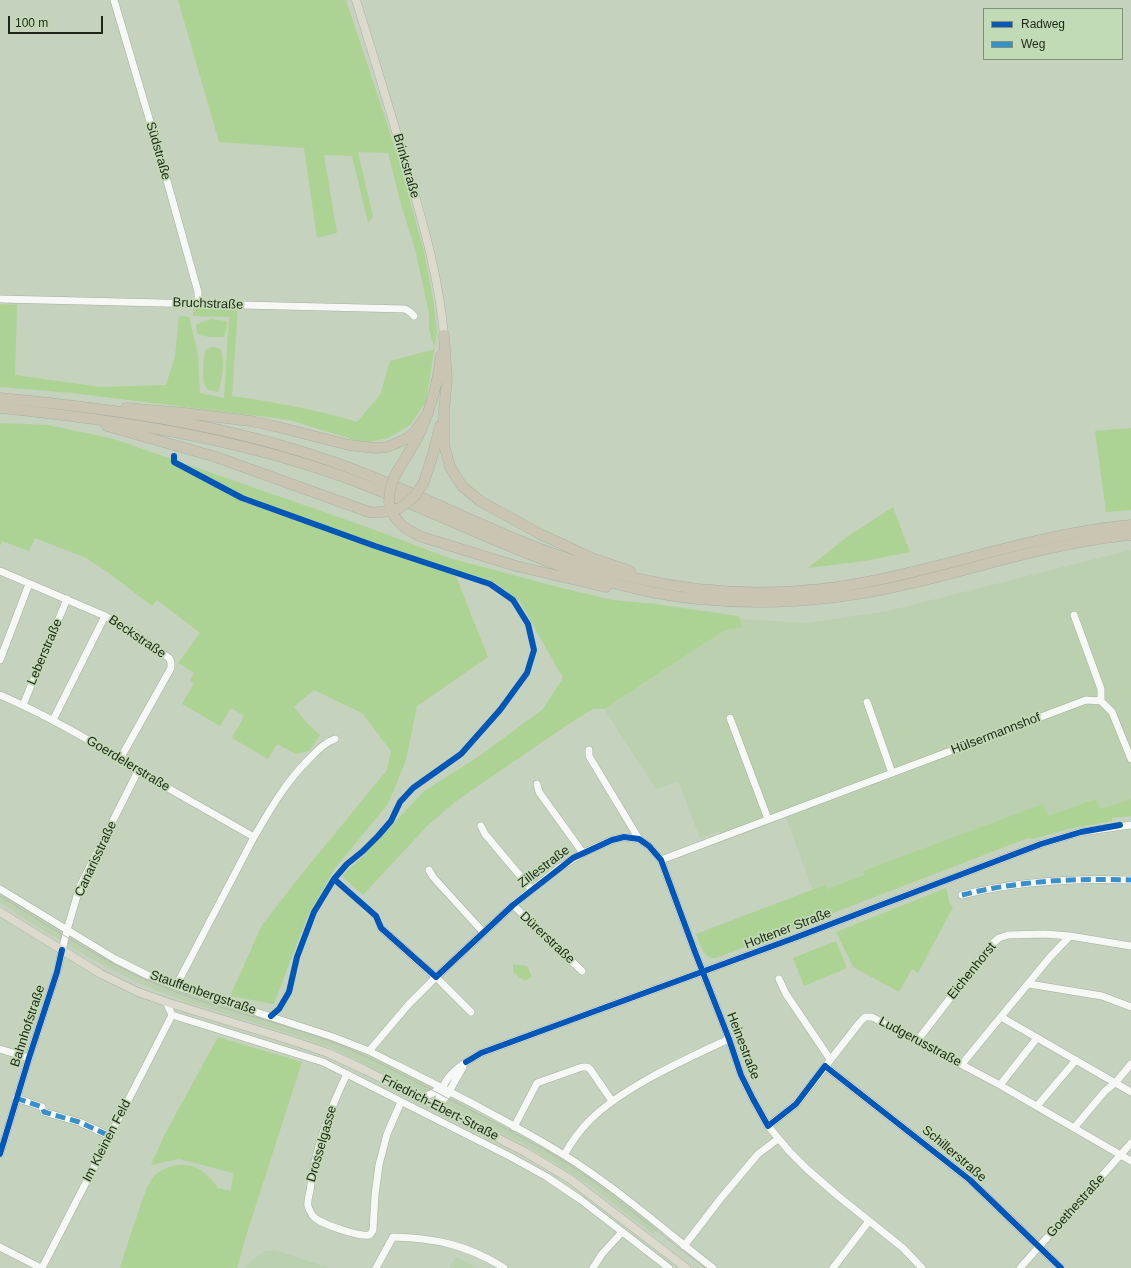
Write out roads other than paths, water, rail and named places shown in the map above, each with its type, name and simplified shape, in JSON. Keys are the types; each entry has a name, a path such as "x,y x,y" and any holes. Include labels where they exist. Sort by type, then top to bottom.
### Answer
{"highway":[{"path":"444,335 447,379 444,411 444,445 450,467 462,486 480,501 540,534 594,559 676,586"},
{"path":"444,335 438,377 427,415 418,438 390,485 389,494 393,507 401,526 410,532 469,553 516,566 602,587 697,599 780,603 821,600 905,585 1030,548 1054,537 1086,530 1131,525"},
{"path":"0,398 93,408 184,423 224,431 309,454 378,479 530,545 616,574 676,586 739,592 779,592 821,589 864,583 1030,548 1057,547 1131,535"},
{"path":"0,408 128,424 215,440 268,452 374,488 533,557 567,570 642,591"},
{"path":"93,408 134,408 227,418 274,426 362,448 387,447 404,440 413,434 427,415"},
{"path":"80,417 126,432 216,457 295,484 357,508 375,512 393,507 414,497 424,482 444,411"}],"main road":[{"name":"Brinkstraße","path":"356,1 422,222 436,275 444,335"},
{"name":"Friedrich-Ebert-Straße","path":"0,912 101,974 138,992 328,1053 365,1070 525,1152 570,1179 686,1268"}],"street":[{"name":"Südstraße","path":"114,0 159,152 198,292 198,303"},
{"name":"Bruchstraße","path":"0,299 405,309 414,316"},
{"name":"Beckstraße","path":"0,571 105,616 136,634 169,658 171,668 120,759"},
{"path":"0,660 29,584"},
{"name":"Leberstraße","path":"23,705 67,599"},
{"path":"53,720 105,616"},
{"path":"1074,616 1101,689 1101,701 1112,712 1131,760"},
{"name":"Goerdelerstraße","path":"0,695 53,720 138,771 254,836"},
{"name":"Hülsermannshof","path":"661,860 1086,700 1101,701"},
{"path":"867,702 892,773"},
{"path":"730,718 768,820"},
{"path":"176,986 254,836 276,798 298,770 325,743 335,739"},
{"path":"589,750 589,756 639,839 649,846 661,860 703,972"},
{"name":"Canarisstraße","path":"62,950 80,886 138,771"},
{"path":"536,784 539,792 583,853"},
{"name":"Holtener Straße","path":"419,1098 431,1094 441,1088 453,1073 466,1062 481,1053 797,938 1041,844 1081,832 1131,825"},
{"path":"481,826 532,890"},
{"name":"Zillestraße","path":"369,1051 409,1004 436,977 483,932 559,868 583,853 612,840 624,837 639,839"},
{"path":"429,870 433,877 483,932"},
{"path":"962,895 985,889 1028,883 1099,879 1131,880"},
{"name":"Stauffenbergstraße","path":"0,890 115,959 147,975 176,986 333,1037 369,1051 441,1088 447,1095 514,1127 564,1155 595,1176 714,1268"},
{"name":"Dürerstraße","path":"513,906 582,971"},
{"path":"381,928 436,977 472,1012"},
{"name":"Eichenhorst","path":"917,1041 991,945 999,938 1008,934 1070,936 1131,946"},
{"path":"962,1064 1050,957 1070,936"},
{"name":"Bahnhofstraße","path":"0,1154 3,1138 57,972 62,950"},
{"name":"Heinestraße","path":"703,972 730,1039 742,1075 768,1126 807,1169 903,1248 922,1268"},
{"path":"780,980 786,994 830,1060"},
{"path":"1029,984 1102,996 1131,1007"},
{"path":"166,1002 172,1015"},
{"name":"Friedrich-Ebert-Straße","path":"172,1015 323,1062 511,1157 548,1177 581,1200 669,1268"},
{"name":"Im Kleinen Feld","path":"0,1246 41,1268 172,1015"},
{"name":"Ludgerusstraße","path":"768,1126 796,1104 865,1017 872,1017 1000,1085 1131,1161"},
{"path":"1001,1017 1131,1092"},
{"path":"1000,1085 1037,1038"},
{"path":"564,1155 573,1140 589,1121 612,1101 659,1073 730,1039"},
{"path":"0,1049 28,1058"},
{"path":"1037,1106 1076,1060"},
{"name":"Holtener Straße","path":"437,1107 447,1095 466,1062"},
{"path":"1074,1128 1105,1091 1116,1082 1131,1064"},
{"name":"Schillerstraße","path":"825,1066 970,1180 1061,1268"},
{"path":"514,1127 537,1083 582,1067 587,1067 590,1069 612,1101"},
{"name":"Drosselgasse","path":"347,1074 330,1114 311,1179 308,1206 313,1216 321,1222 332,1227 368,1235 371,1234 379,1165 386,1134 401,1102"},
{"name":"Holtener Straße","path":"437,1107 441,1088"},
{"path":"446,1112 447,1095"},
{"path":"16,1098 42,1107 44,1112 79,1122 110,1136"},
{"path":"684,1246 721,1198 758,1154 778,1138"},
{"name":"Goethestraße","path":"1020,1268 1131,1144"},
{"path":"833,1268 869,1221"},
{"path":"593,1268 602,1254 622,1232"},
{"path":"376,1268 393,1237 419,1237 441,1241 475,1252 504,1268"}],"tram line":[{"path":"0,896 76,943 136,975 199,1000 330,1041 393,1070 508,1130 560,1159 593,1181 705,1268"}]}
